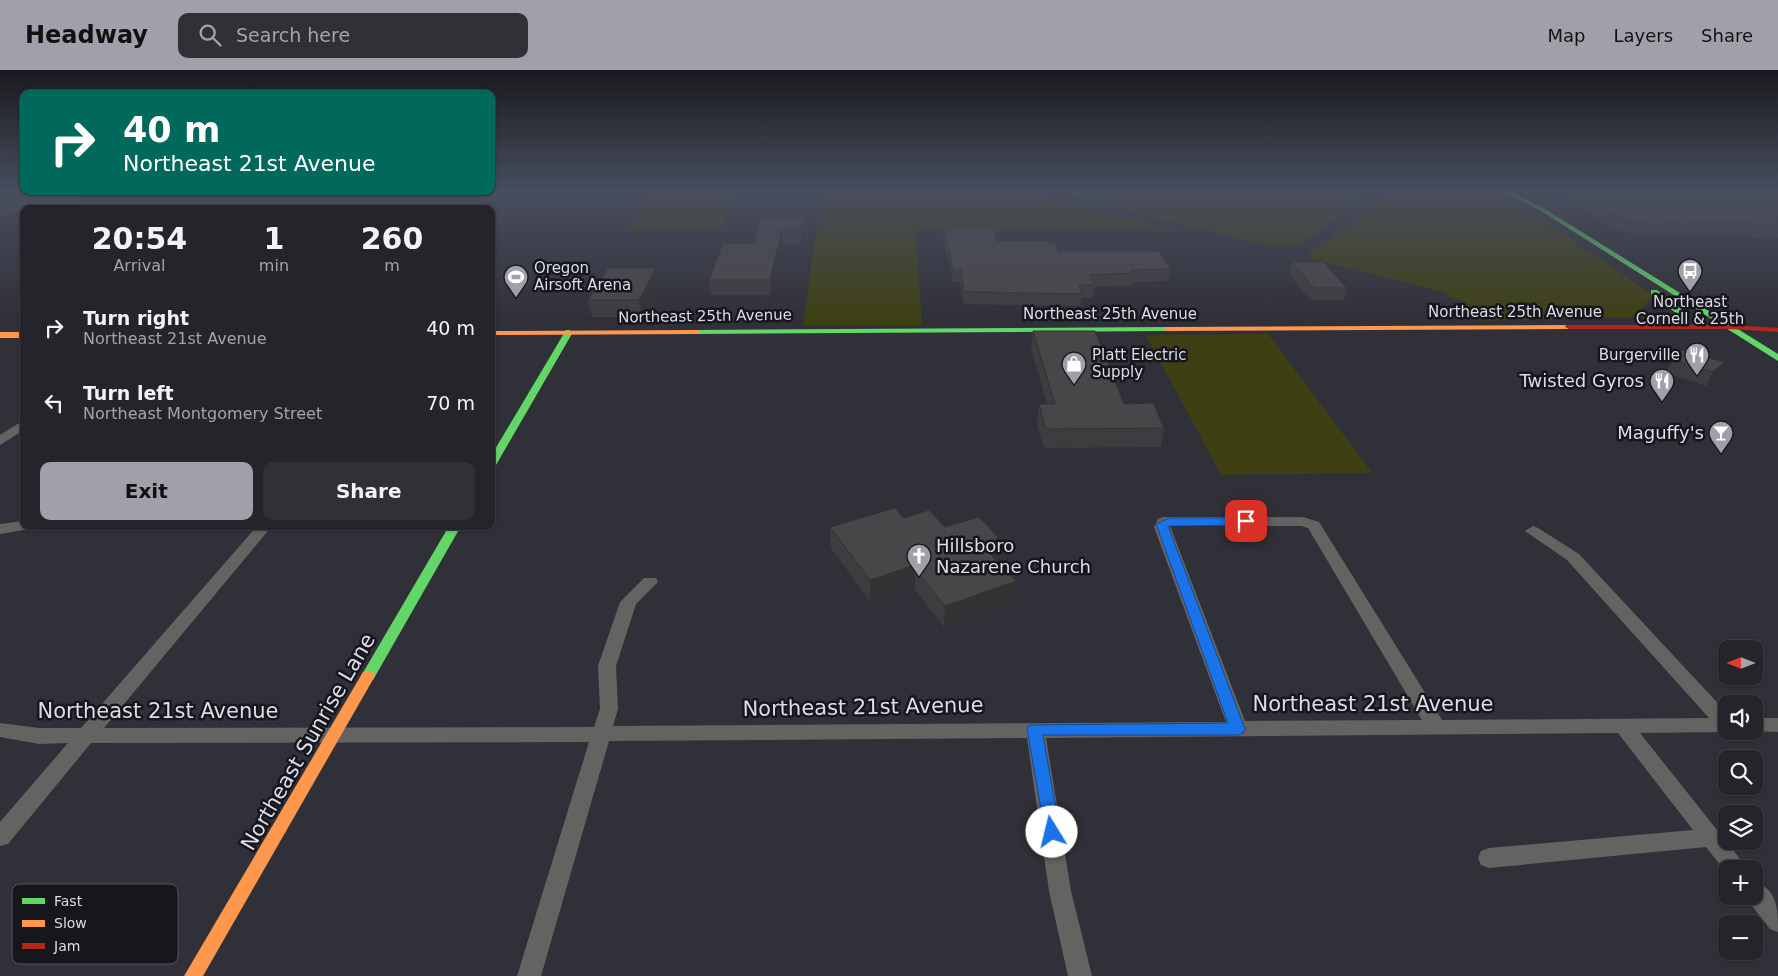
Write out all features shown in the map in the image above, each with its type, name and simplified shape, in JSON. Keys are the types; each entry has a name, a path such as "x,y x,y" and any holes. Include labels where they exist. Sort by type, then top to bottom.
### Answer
{"main road":[{"path":"1583,233 1778,358"},
{"path":"1593,240 1588,246 1604,259 1676,307 1680,312 1677,318 1658,327"},
{"name":"Northeast 25th Avenue","path":"1729,327 1744,322 1778,322"},
{"name":"Northeast 25th Avenue","path":"495,333 1658,327 1729,327 1778,330"},
{"path":"495,458 569,332"},
{"path":"0,335 20,335"},
{"name":"Northeast Sunrise Lane","path":"192,976 453,530"}],"street":[{"path":"0,441 20,427"},
{"path":"1238,729 1162,527 1163,522 1303,521 1314,525 1437,728"},
{"path":"0,529 20,526"},
{"path":"0,837 261,530"},
{"path":"1533,531 1573,557 1718,716"},
{"path":"529,976 608,709 607,666 628,602 650,582"},
{"name":"Northeast 21st Avenue","path":"0,730 39,736 86,736 1718,725"},
{"path":"1763,725 1778,725"},
{"path":"1623,726 1729,860"},
{"path":"1035,729 1060,891 1080,976"},
{"path":"1489,858 1712,837"},
{"path":"1763,902 1778,921"}],"shaded area":[{"path":"816,233 915,233 922,325 803,325"},
{"path":"1218,233 1316,233 1300,245 1282,247"},
{"path":"1335,233 1563,233 1654,296 1642,307 1646,317 1480,321 1459,300 1445,297 1448,293 1309,258 1309,254"},
{"path":"1268,334 1372,473 1221,475 1146,335"}],"building":[{"path":"756,233 781,233 770,280 709,280 723,243 753,243"},
{"path":"945,233 995,233 997,241 1048,241 1049,244 1055,244 1058,251 1159,251 1171,269 1131,270 1133,273 1090,275 1094,285 1079,285 1082,294 964,292 961,270 953,270"},
{"path":"1292,262 1323,262 1347,288 1314,288"},
{"path":"608,268 656,268 639,300 588,300"},
{"name":"Platt Electric Supply","path":"1033,331 1095,331 1124,404 1153,403 1164,428 1049,429 1045,427 1039,404 1055,404"},
{"path":"1682,350 1724,362 1713,372 1673,360"},
{"path":"895,508 904,518 929,510 945,527 979,517 999,538 981,544 1016,581 945,606 915,569 921,563 870,580 830,527"}],"traffic: fast":[{"path":"1580,233 1778,358"},
{"path":"1654,292 1680,312 1677,318 1658,327"},
{"path":"696,332 1167,329"},
{"path":"495,458 569,332"},
{"path":"368,676 453,530"}],"traffic: slow":[{"path":"1167,329 1569,327"},
{"path":"495,333 696,332"},
{"path":"0,335 20,335"},
{"path":"193,976 368,676"}],"traffic: jam":[{"path":"1569,327 1729,327 1778,330"}],"place":[{"name":"Northeast Cornell & 25th","path":"1690,292"},
{"name":"Oregon Airsoft Arena","path":"516,298"},
{"name":"Burgerville","path":"1697,376"},
{"name":"Platt Electric Supply","path":"1074,385"},
{"name":"Twisted Gyros","path":"1662,402"},
{"name":"Maguffy's","path":"1721,454"},
{"name":"Hillsboro Nazarene Church","path":"919,577"}],"route":[{"path":"1052,832 1035,729 1238,729 1162,524 1163,522 1246,521"}]}
